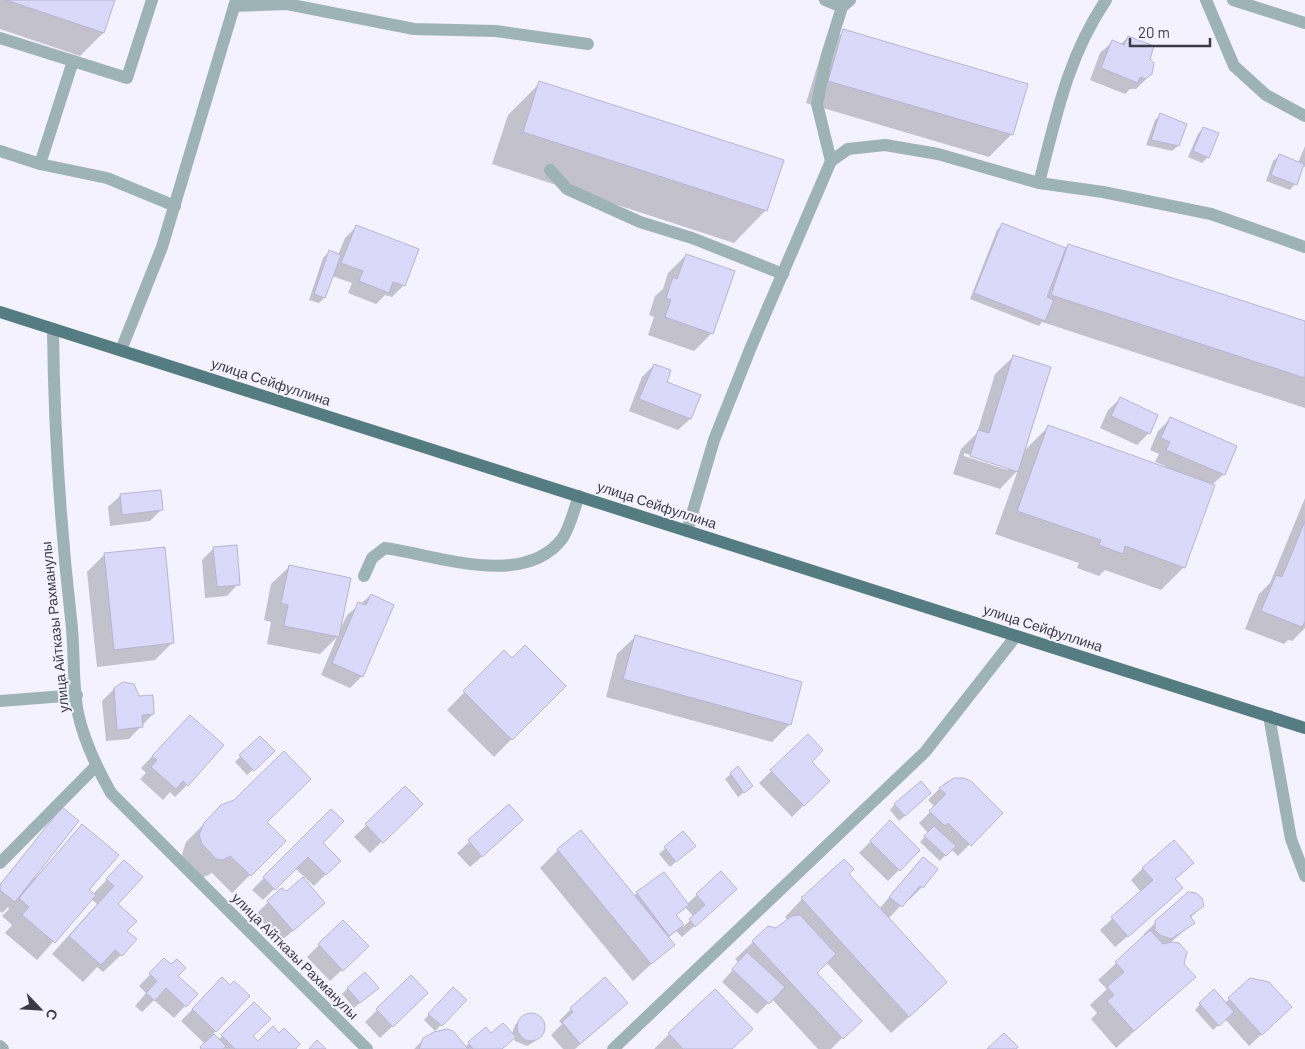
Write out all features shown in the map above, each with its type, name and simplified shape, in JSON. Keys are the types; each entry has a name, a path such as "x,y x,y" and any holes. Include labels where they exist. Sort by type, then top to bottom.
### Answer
{"main road":[{"name":"улица Сейфуллина","path":"0,312 1305,728"}],"street":[{"path":"0,38 127,78 152,0"},
{"path":"825,0 846,3 827,55 817,104 832,161"},
{"path":"1039,183 1063,88 1087,28 1106,0"},
{"path":"1206,0 1234,66 1266,95 1305,116"},
{"path":"1233,0 1305,23"},
{"path":"121,350 162,247 235,3 287,4 414,29 496,31 588,44"},
{"path":"40,164 72,61"},
{"path":"687,531 714,440 782,274 832,161 848,149 885,145 938,154 1039,183 1103,192 1211,214 1305,247"},
{"path":"0,151 40,164 107,178 175,206"},
{"path":"550,170 568,189 615,211 640,222 743,257 782,274"},
{"name":"улица Айтказы Рахманулы","path":"53,328 54,422 60,529 78,712 91,756 111,794 367,1049"},
{"path":"364,576 372,558 385,548 477,567 520,563 548,554 563,537 579,496"},
{"path":"613,1049 925,752 1016,636"},
{"path":"0,701 77,695"},
{"path":"1269,716 1291,840 1305,876"},
{"path":"0,863 96,766"},
{"path":"0,1046 3,1049"}],"building":[{"path":"6,0 115,0 104,33"},
{"path":"843,29 1028,84 1013,135 828,81"},
{"path":"1128,36 1154,46 1150,59 1154,63 1152,74 1145,79 1140,77 1138,83 1101,68 1112,40 1124,45"},
{"path":"539,81 784,160 767,211 523,132"},
{"path":"1160,113 1187,124 1179,146 1151,140"},
{"path":"1203,127 1219,133 1209,158 1193,151"},
{"path":"1279,154 1304,164 1297,185 1271,175"},
{"path":"1002,223 1066,248 1047,297 1054,300 1045,321 974,293"},
{"path":"356,225 419,249 405,286 393,282 389,293 359,281 363,271 341,263"},
{"path":"1068,244 1305,321 1305,378 1051,295"},
{"path":"329,250 341,255 325,298 314,294"},
{"path":"686,254 735,271 713,334 665,317 671,300 666,298 673,277 677,279"},
{"path":"1013,355 1051,367 1018,472 970,456 978,430 989,433"},
{"path":"654,364 671,370 667,382 701,395 691,419 639,399"},
{"path":"1120,397 1158,415 1150,434 1111,416"},
{"path":"1170,417 1237,446 1225,475 1166,450 1170,442 1161,438"},
{"path":"1048,425 1215,485 1185,568 1125,546 1123,554 1099,545 1101,540 1017,511"},
{"path":"161,490 163,510 122,515 120,494"},
{"path":"1305,521 1305,622 1302,627 1261,611 1276,575 1282,577"},
{"path":"237,545 240,585 217,587 213,547"},
{"path":"165,547 174,643 114,650 104,553"},
{"path":"289,565 351,578 339,637 284,626 288,605 281,603"},
{"path":"371,594 394,605 363,677 332,663 358,602 366,605"},
{"path":"635,635 802,682 791,725 623,679"},
{"path":"525,645 566,686 512,740 463,691 504,650 512,658"},
{"path":"123,682 134,684 139,696 153,695 154,714 142,715 143,727 117,730 114,688"},
{"path":"190,715 224,745 188,786 183,781 176,789 151,767 157,760 152,756"},
{"path":"808,734 823,750 812,762 830,781 804,806 770,770"},
{"path":"260,736 275,751 254,771 239,755"},
{"path":"284,751 311,779 267,822 286,841 251,876 230,856 223,860 216,859 202,844 199,835 204,823 221,805 234,800"},
{"path":"738,766 753,786 744,793 730,773"},
{"path":"954,778 964,778 972,782 1003,813 971,846 948,823 945,826 929,811 946,794 939,788"},
{"path":"921,781 931,793 905,816 894,804"},
{"path":"405,786 423,804 383,843 365,824"},
{"path":"509,804 523,820 482,857 468,840"},
{"path":"62,807 79,821 15,902 0,890 0,885"},
{"path":"331,809 344,821 323,843 341,861 326,875 308,857 275,890 263,877"},
{"path":"890,820 920,850 900,871 870,841"},
{"path":"82,824 119,855 89,890 96,895 55,943 22,915 29,907 19,898"},
{"path":"934,826 956,846 946,856 924,836"},
{"path":"581,830 675,945 651,964 557,849"},
{"path":"683,831 696,846 676,862 664,847"},
{"path":"1174,840 1194,863 1175,879 1183,888 1128,937 1111,917 1153,880 1142,868"},
{"path":"923,857 938,869 923,888 920,886 902,907 889,897"},
{"path":"844,859 854,869 849,874 947,982 909,1017 801,898"},
{"path":"124,860 143,877 118,904 137,921 127,931 137,939 122,956 115,950 101,965 69,936 114,886 106,879"},
{"path":"721,871 737,889 695,927 689,919 705,905 696,894"},
{"path":"664,872 689,905 676,915 684,925 669,936 636,892"},
{"path":"303,877 325,903 293,931 267,901 281,888 287,891"},
{"path":"1188,892 1196,893 1202,898 1204,906 1190,916 1195,923 1171,939 1160,935 1155,930 1155,921"},
{"path":"800,915 836,954 817,973 862,1021 843,1039 752,941 768,926 776,928 792,916"},
{"path":"343,920 369,946 343,971 318,944"},
{"path":"1150,930 1163,944 1179,943 1187,952 1184,964 1196,977 1134,1031 1107,1001 1114,995 1107,987 1124,972 1115,962"},
{"path":"747,952 785,987 769,1004 732,969"},
{"path":"164,958 171,964 177,959 186,968 178,976 198,994 186,1007 166,988 155,1001 146,993 157,981 149,973"},
{"path":"365,972 379,988 360,1003 347,988"},
{"path":"411,975 428,993 393,1027 376,1009"},
{"path":"222,977 230,985 234,981 250,996 216,1032 192,1009"},
{"path":"605,977 628,1003 580,1044 562,1022 573,1012 570,1008"},
{"path":"1250,978 1269,982 1292,1007 1262,1035 1228,998"},
{"path":"453,987 467,1000 442,1026 428,1014"},
{"path":"715,989 753,1029 732,1049 683,1049 668,1033"},
{"path":"1214,989 1234,1012 1219,1026 1199,1003"},
{"path":"254,1002 271,1019 253,1036 258,1041 273,1026 279,1033 284,1028 300,1044 296,1049 235,1049 221,1035"},
{"path":"531,1013 541,1017 545,1027 541,1037 531,1041 521,1037 517,1027 521,1017"},
{"path":"503,1023 516,1037 502,1049 473,1049 468,1042 486,1027 491,1033"},
{"path":"447,1029 453,1031 468,1049 419,1049 423,1038 434,1032"},
{"path":"1004,1033 1018,1047 1016,1049 987,1049"},
{"path":"214,1034 226,1046 223,1049 201,1049 200,1047"},
{"path":"317,1040 326,1049 309,1049"}]}
